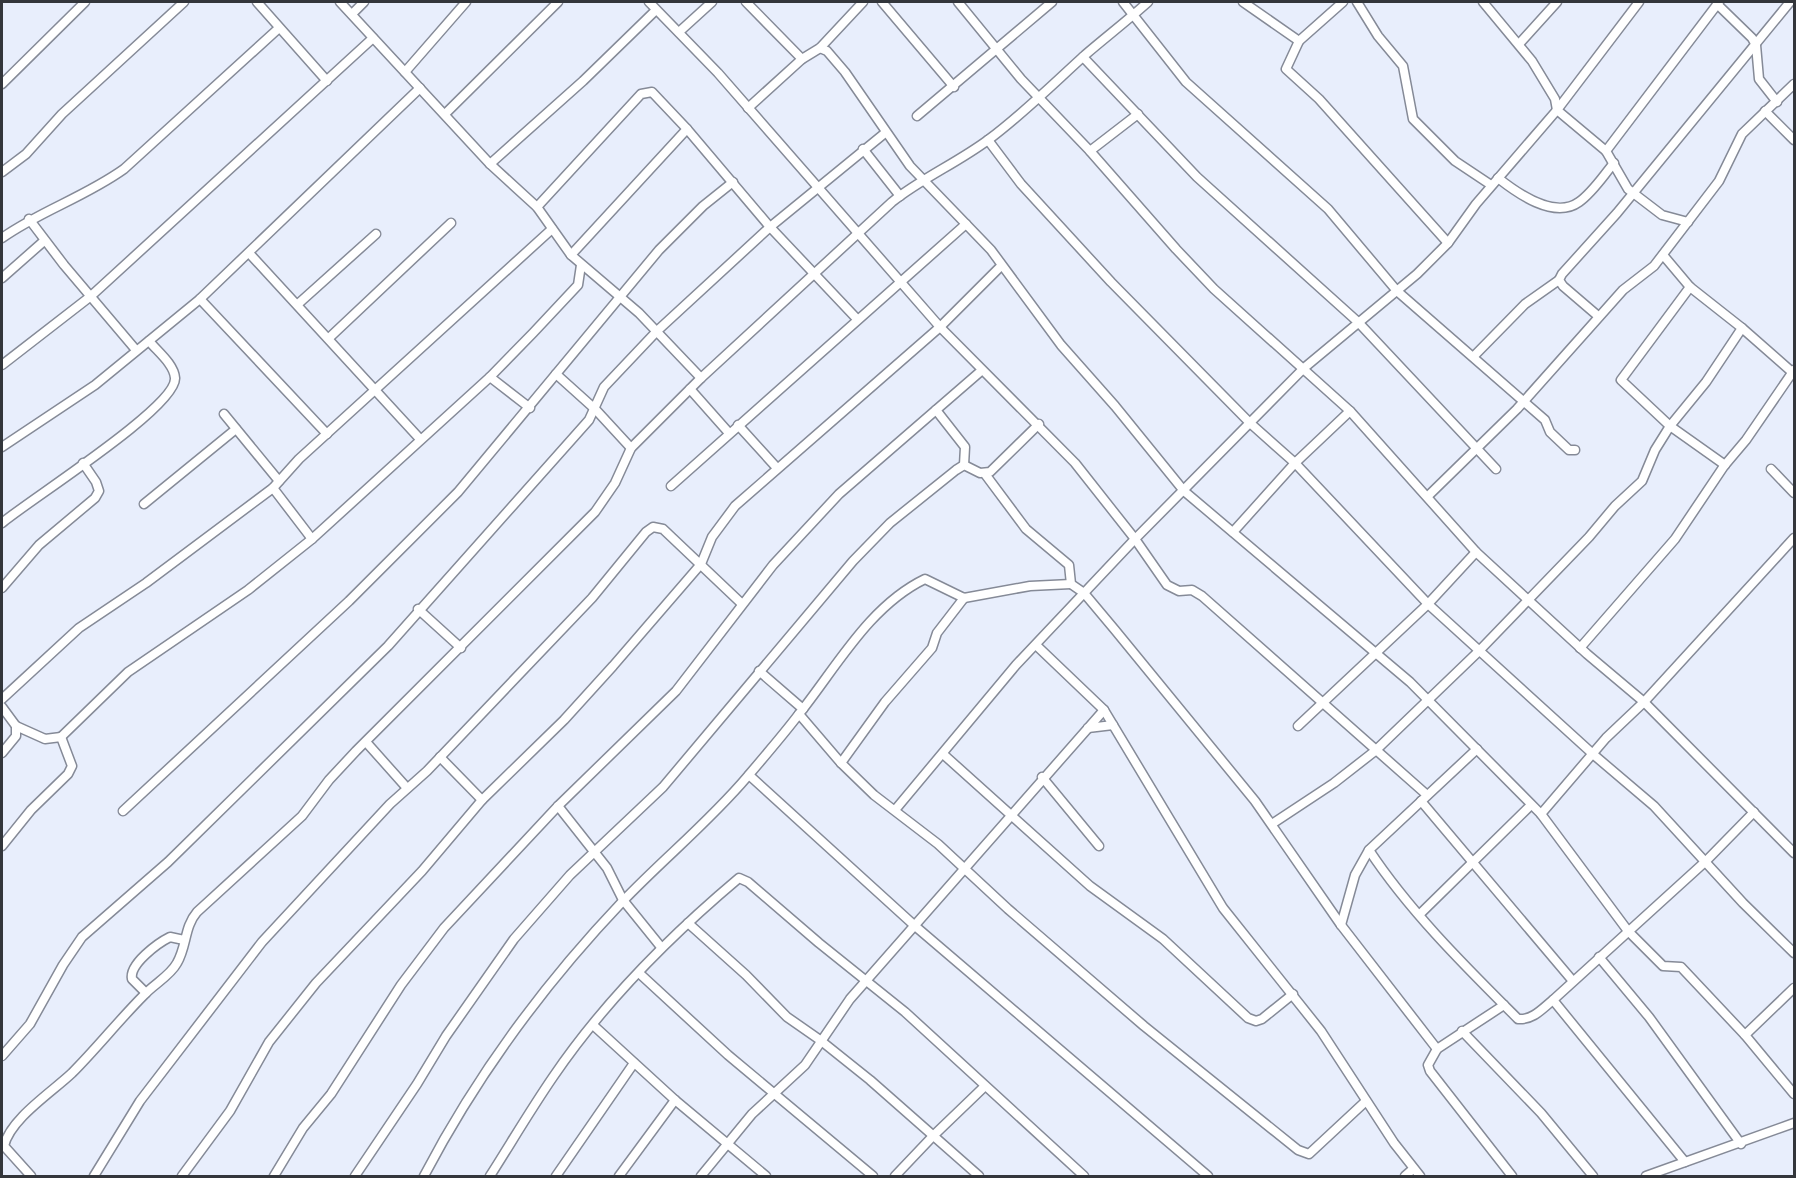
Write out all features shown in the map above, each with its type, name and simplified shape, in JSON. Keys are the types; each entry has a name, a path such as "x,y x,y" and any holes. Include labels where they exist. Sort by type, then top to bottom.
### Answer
{"street":[{"path":"2,84 85,2"},
{"path":"2,172 26,154 62,114 184,2"},
{"path":"257,2 327,81"},
{"path":"340,2 490,164 537,207 571,255 657,331 701,378"},
{"path":"352,14 364,2"},
{"path":"405,72 466,2"},
{"path":"445,114 558,2"},
{"path":"649,2 679,32 860,233 940,327 981,371 1040,424 1075,463 1136,538 1167,585 1179,591 1192,590 1202,596 1324,704 1424,798 1472,860 1572,980"},
{"path":"679,32 712,2"},
{"path":"746,2 802,59"},
{"path":"748,108 802,59 820,48 863,2"},
{"path":"882,2 954,87"},
{"path":"958,2 996,51 1040,100 1090,150 1214,289 1350,411 1476,552 1580,648 1644,702 1794,853"},
{"path":"1123,2 1186,82 1328,209 1397,291 1545,420 1550,432 1569,450 1575,450"},
{"path":"31,1176 2,1147 7,1135 36,1104 77,1068 146,993 173,969 181,953 190,920 197,912 302,816 329,780 596,512 615,483 631,448 701,378 900,196 921,179 957,161 988,140 1040,100 1083,57 1148,2"},
{"path":"1243,2 1299,41"},
{"path":"1343,2 1299,41 1286,69 1319,99 1397,183 1448,243"},
{"path":"1357,2 1378,36 1403,66 1413,118 1455,161 1491,186"},
{"path":"1483,2 1519,44 1555,99 1557,110 1606,152 1624,184 1633,194 1662,215 1688,222"},
{"path":"1519,44 1557,2"},
{"path":"895,810 1016,665 1136,538 1304,368 1397,291 1448,243 1491,186 1557,110 1639,2"},
{"path":"1474,356 1525,304 1559,280 1633,194 1790,2"},
{"path":"917,116 996,51 1048,3"},
{"path":"1606,152 1718,3 1752,38 1756,45 1759,79 1777,102"},
{"path":"490,164 583,81 656,10"},
{"path":"2,237 29,219 95,189 124,170 279,28"},
{"path":"2,365 91,296 373,38"},
{"path":"820,48 827,51 845,72 885,133 921,179 987,245 1061,345 1115,406 1184,491 1376,653 1428,700 1541,814 1628,931 1663,966 1681,967 1793,1089"},
{"path":"1083,57 1197,177 1358,322 1496,469"},
{"path":"1428,496 1523,403 1598,316 1663,255 1727,169 1742,134 1794,84"},
{"path":"2,447 95,385 200,298 420,88"},
{"path":"537,207 641,94 652,92 660,98 770,227 857,319"},
{"path":"1765,111 1794,140"},
{"path":"1090,150 1138,114"},
{"path":"571,255 687,129"},
{"path":"2,1056 36,1015 63,965 82,937 168,862 388,646 418,609 596,410 597,400 604,387 657,331 770,227 885,133"},
{"path":"988,140 1021,184 1067,235 1250,423 1295,463 1428,604 1594,755 1654,806 1743,903 1794,953"},
{"path":"863,149 900,196"},
{"path":"1498,178 1525,198 1559,208 1568,207 1585,198 1614,163"},
{"path":"123,811 349,601 458,492 681,226 733,182"},
{"path":"29,219 44,241 136,350"},
{"path":"328,338 451,223"},
{"path":"671,486 966,224"},
{"path":"2,699 92,618 146,583 276,485 327,434 552,229"},
{"path":"298,304 376,234"},
{"path":"2,278 44,241"},
{"path":"249,253 420,440"},
{"path":"1580,648 1675,539 1793,371 1690,287 1663,255"},
{"path":"2,707 16,726 45,739 61,737 128,672 248,590 312,539 490,377 578,285 581,265"},
{"path":"182,1176 230,1111 269,1042 298,1006 335,962 422,872 482,800 564,720 701,564 721,523 735,506 940,327 1001,266"},
{"path":"1559,280 1568,291 1598,316"},
{"path":"1690,287 1622,380 1670,426 1725,465"},
{"path":"200,298 327,434"},
{"path":"1272,824 1334,783 1375,751 1479,651 1589,537 1615,506 1642,481 1655,450 1670,426 1706,382 1742,328"},
{"path":"2,523 140,422 171,392 175,376 172,368 149,341"},
{"path":"274,1176 303,1128 331,1094 402,985 444,928 558,806 676,691 741,603 839,494 981,371"},
{"path":"556,374 596,410 631,448"},
{"path":"490,377 530,408"},
{"path":"690,389 729,434"},
{"path":"355,1176 499,958 552,895 594,851 663,787 817,601 882,531 964,465 965,447 936,410"},
{"path":"1233,532 1295,463 1350,411"},
{"path":"224,414 256,456 312,539"},
{"path":"985,474 998,466 1040,424"},
{"path":"738,425 777,468"},
{"path":"144,504 236,429"},
{"path":"2,588 39,545 95,498 98,487 83,463"},
{"path":"964,465 985,474 1026,529 1068,565 1071,584"},
{"path":"1771,469 1794,493"},
{"path":"94,1176 140,1101 262,942 407,788 440,757 592,598 653,527 663,530 741,603"},
{"path":"1541,814 1594,755 1606,738 1644,702 1794,538"},
{"path":"1298,726 1428,604 1476,552"},
{"path":"424,1176 470,1100 538,999 624,900 724,804 801,711 846,651 874,620 914,585 925,579 964,598 1030,586 1071,584 1084,593 1272,824 1341,925 1437,1049"},
{"path":"841,763 885,702 932,648 937,633 964,598"},
{"path":"418,609 461,648"},
{"path":"1037,645 1104,710 1223,908 1321,1031 1366,1101 1417,1173 1405,1176"},
{"path":"759,671 801,711 841,763 874,795 938,844 1144,1026 1298,1150 1310,1154 1366,1101"},
{"path":"701,1176 773,1094 805,1065 834,1018 1012,816 1042,777 1104,710"},
{"path":"1088,728 1113,725"},
{"path":"2,753 16,736 16,726"},
{"path":"2,846 31,810 68,774 72,766 61,737"},
{"path":"366,742 407,788"},
{"path":"1341,925 1355,875 1369,850 1477,749"},
{"path":"943,754 1090,886 1149,926 1248,1017 1256,1021 1262,1019 1293,994"},
{"path":"440,757 482,800"},
{"path":"749,775 915,926 1208,1176"},
{"path":"1042,777 1100,846"},
{"path":"1420,914 1472,860 1531,805"},
{"path":"558,806 607,868 624,900 661,947"},
{"path":"1369,850 1420,914 1504,1005 1518,1019 1524,1020 1534,1016 1553,1000 1572,980 1706,861 1754,812"},
{"path":"490,1176 554,1076 593,1025 661,947 739,878 743,878 905,1012 1084,1176"},
{"path":"688,923 746,975 787,1017 820,1040 979,1176"},
{"path":"146,993 132,979 134,967 170,937 184,940"},
{"path":"1599,957 1662,1034 1741,1144"},
{"path":"639,973 773,1094 873,1176"},
{"path":"1745,1035 1794,988"},
{"path":"1553,1000 1684,1162"},
{"path":"1504,1005 1437,1049 1429,1061 1430,1071 1512,1176"},
{"path":"593,1025 675,1100 766,1176"},
{"path":"1462,1031 1540,1113 1593,1176"},
{"path":"556,1176 634,1063"},
{"path":"895,1176 986,1086"},
{"path":"619,1176 675,1100"},
{"path":"1646,1176 1741,1144 1794,1123"}]}
